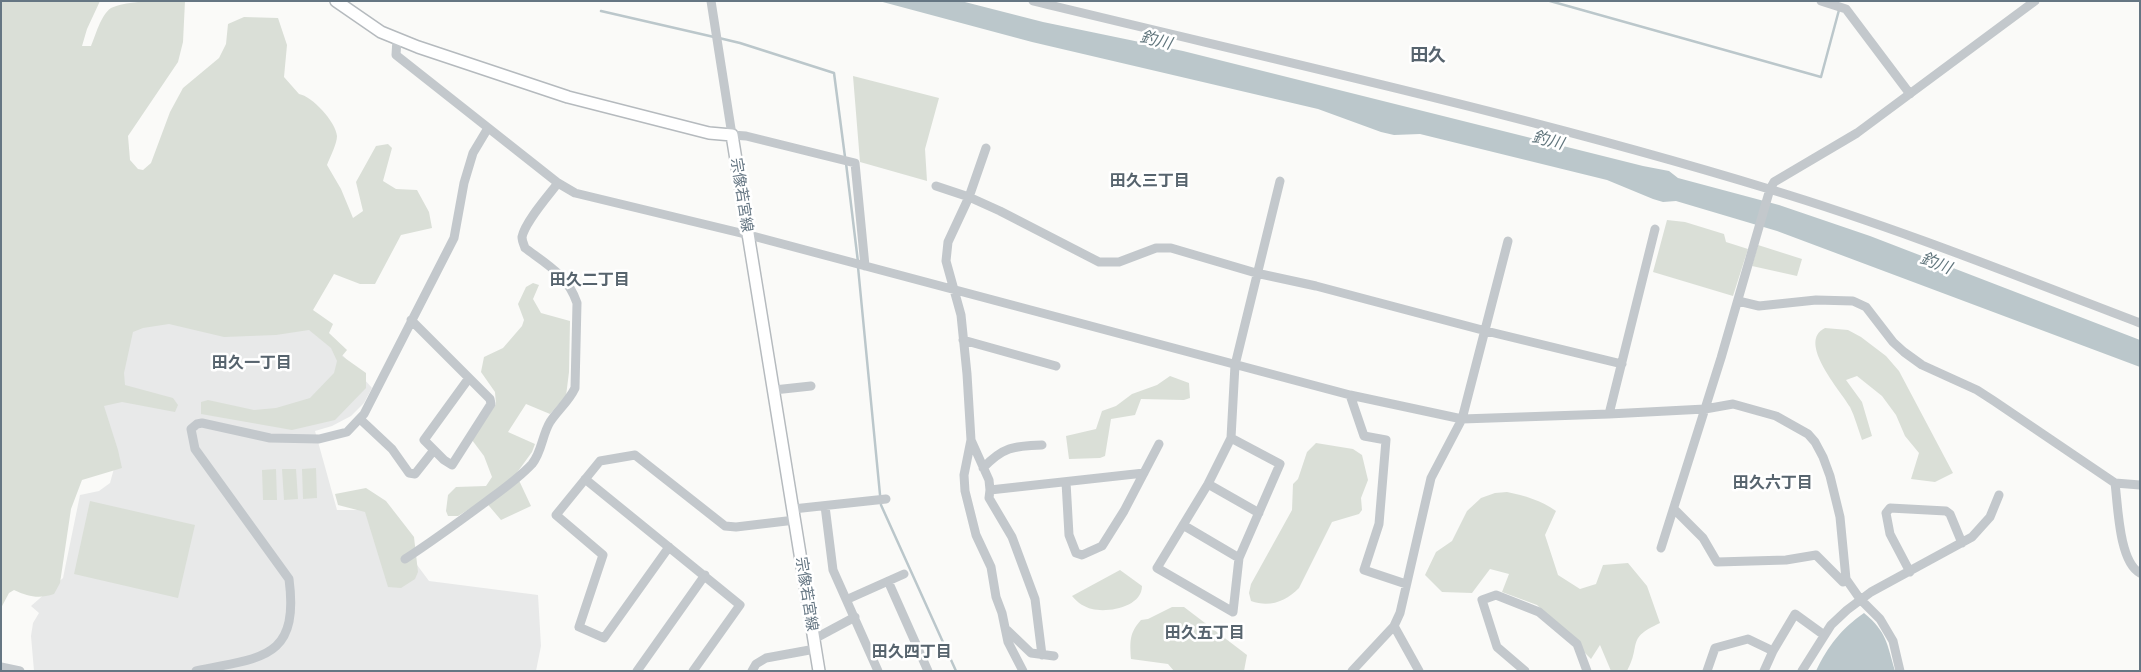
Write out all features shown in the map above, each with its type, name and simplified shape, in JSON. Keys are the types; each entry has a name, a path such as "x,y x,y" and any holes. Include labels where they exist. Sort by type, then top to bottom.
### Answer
{"main road":[{"path":"336,1 380,32 568,97 709,134 732,135"},
{"name":"宗像若宮線","path":"732,135 819,671"}],"street":[{"path":"711,1 732,135 746,136 855,163 865,266"},
{"path":"1033,1 1498,114 1667,158 1948,249 2140,323"},
{"path":"1821,1 1846,9 1910,94"},
{"path":"1661,548 1774,182 1857,133 2035,1"},
{"path":"397,39 396,55 558,183 575,193 749,235 1235,365 1350,394 1462,419 1705,409 1733,404 1776,416 1800,429 1815,442 1830,476 1840,517 1846,579 1860,599 1880,618 1893,642 1900,671"},
{"path":"196,671 251,661 272,651 283,638 289,619 290,589 289,579 195,449 191,435 193,426 202,423 270,438 319,439 347,432 360,419 454,238 466,176 473,153 488,128"},
{"path":"986,148 968,197 948,242 946,261 960,315 963,340 971,440 964,475 965,491 976,535 991,567 996,597 1011,650 1023,671"},
{"path":"1231,438 1280,464 1239,558 1233,612 1157,568 1208,484 1231,438 1235,365 1280,181"},
{"path":"405,559 460,522 508,486 532,464 539,453 549,424 572,396 575,388 577,303 573,290 566,281 526,248 522,242 522,236 528,225 558,183"},
{"path":"936,186 968,197 1037,228 1099,262 1119,262 1156,248 1170,248 1256,273 1316,286 1486,331 1622,364"},
{"path":"1609,414 1655,230"},
{"path":"1352,671 1394,626 1400,613 1431,478 1462,419 1508,241"},
{"path":"1738,301 1759,306 1816,300 1853,301 1866,307 1893,342 1922,365 1985,396 2115,483 2140,485"},
{"path":"411,320 469,378 490,399 491,404 452,465 444,460 424,440 469,378"},
{"path":"963,340 1056,366"},
{"path":"774,390 811,386"},
{"path":"1350,394 1364,436 1386,440 1379,524 1364,570 1406,584"},
{"path":"360,419 392,450 409,473 415,474 434,450"},
{"path":"971,440 989,480 989,498 1012,537 1034,599 1042,655"},
{"path":"1066,482 1069,535 1076,553 1082,555 1102,546 1159,444"},
{"path":"983,468 997,454 1020,446 1042,445"},
{"path":"669,547 604,638 579,627 603,554 556,516 600,461 634,455 725,526 736,527 825,506 886,499"},
{"path":"990,490 1144,473"},
{"path":"585,479 740,605 693,671"},
{"path":"2115,483 2121,532 2128,561 2140,573"},
{"path":"1208,484 1259,513"},
{"path":"1802,671 1830,625 1860,599 1972,538 1982,528 1996,506 1999,495"},
{"path":"825,506 834,570 878,671"},
{"path":"1910,572 1890,534 1886,513 1890,508 1946,511 1950,514 1962,543"},
{"path":"1674,509 1703,538 1717,562 1786,560 1816,555 1843,582 1846,579"},
{"path":"1183,525 1239,558"},
{"path":"848,599 904,574"},
{"path":"637,671 704,575"},
{"path":"888,581 928,671"},
{"path":"1525,671 1497,647 1482,600 1496,596 1539,612 1577,644 1587,671"},
{"path":"1764,671 1772,651 1795,614 1824,635"},
{"path":"752,671 760,660 815,644 855,617"},
{"path":"1394,626 1418,671"},
{"path":"1005,628 1031,653 1054,656"},
{"path":"1707,671 1715,648 1748,639 1772,651"},
{"path":"1,667 20,671"}],"shaded area":[{"path":"1,1 100,1 87,29 82,46 91,46 101,21 111,8 136,2 185,1 183,42 178,62 128,136 130,160 138,169 143,170 151,163 170,112 183,88 219,58 226,44 228,24 244,17 278,18 287,45 284,77 299,94 310,99 322,110 336,130 337,139 335,147 327,165 341,189 353,218 363,211 356,182 376,146 388,144 392,148 383,181 396,189 417,190 429,212 432,228 401,235 375,284 360,284 334,274 313,310 333,324 329,333 347,350 342,356 366,373 366,388 335,420 292,430 201,414 201,402 208,400 254,410 276,408 310,398 334,373 337,361 331,348 309,330 276,335 224,337 169,324 143,328 133,332 124,373 125,385 173,398 178,405 175,412 122,402 104,406 122,468 82,480 71,509 60,583 54,594 34,596 14,590 9,593 1,608"},
{"path":"853,76 939,98 925,149 927,181 860,162"},
{"path":"1667,220 1685,222 1724,234 1726,242 1748,249 1733,296 1653,272"},
{"path":"1758,245 1802,259 1797,276 1752,266"},
{"path":"533,283 539,285 533,299 541,313 570,321 569,372 566,396 550,414 526,404 508,432 535,444 532,452 516,474 531,506 501,520 484,500 458,516 448,516 446,511 448,495 456,487 486,486 492,477 484,456 472,440 496,404 495,392 481,372 484,357 503,348 522,326 524,320 518,304 526,287"},
{"path":"127,316 313,322 372,388 364,403 351,416 332,426 315,431 337,510 376,510 429,581 538,595 541,646 536,671 34,671 31,636 33,623 39,613 31,606 63,578 80,495 99,491 110,483 116,461 100,405"},
{"path":"1825,328 1848,330 1861,337 1886,356 1899,371 1953,473 1935,482 1911,479 1919,453 1905,436 1896,415 1882,396 1857,376 1846,380 1862,402 1872,436 1862,440 1850,407 1830,379 1818,355 1815,344 1817,335"},
{"path":"1170,376 1189,383 1190,398 1184,400 1141,399 1135,415 1111,419 1105,456 1100,458 1069,459 1066,436 1096,429 1102,411 1116,406 1132,394 1157,385"},
{"path":"1316,443 1353,449 1362,455 1368,480 1361,498 1362,510 1359,514 1332,522 1299,588 1294,593 1277,602 1265,604 1251,601 1249,593 1251,584 1292,510 1293,484 1298,479 1307,452"},
{"path":"316,468 317,498 303,499 302,469"},
{"path":"276,469 277,500 263,500 262,470"},
{"path":"282,469 296,469 298,499 284,500"},
{"path":"366,488 386,501 414,537 418,572 415,579 401,588 388,587 365,512 338,505 335,494"},
{"path":"1507,492 1539,501 1556,511 1545,535 1558,575 1580,589 1596,584 1603,565 1628,563 1647,586 1660,623 1642,633 1638,638 1627,671 1611,671 1600,645 1591,659 1537,605 1502,592 1509,574 1490,569 1472,593 1442,592 1425,575 1436,552 1452,541 1467,511 1481,498 1495,493"},
{"path":"90,501 195,525 178,598 74,574"},
{"path":"1120,570 1142,586 1141,593 1130,604 1115,609 1099,610 1084,606 1072,596"},
{"path":"1172,607 1184,607 1247,655 1244,671 1174,671 1168,664 1131,659 1131,638 1137,625 1141,620 1148,619"}],"water":[{"name":"釣川","path":"879,1 961,1 1043,22 1183,51 1669,171 1678,178 1779,205 1870,236 2140,340 2140,367 1777,231 1676,201 1663,202 1653,199 1607,180 1420,134 1394,135 1381,132 1318,109 1032,42"},
{"path":"1864,613 1882,633 1895,671 1816,671 1836,639 1848,625"}],"waterway":[{"path":"1550,1 1821,77 1839,10"},
{"path":"601,11 714,37"},
{"path":"719,38 834,73 845,157"},
{"path":"846,163 858,262"},
{"path":"858,267 881,505 956,671"}],"district":[{"name":"田久","path":"1428,55"},
{"name":"田久三丁目","path":"1150,181"},
{"name":"田久二丁目","path":"590,280"},
{"name":"田久一丁目","path":"252,363"},
{"name":"田久六丁目","path":"1773,483"},
{"name":"田久五丁目","path":"1205,633"},
{"name":"田久四丁目","path":"912,652"}]}
